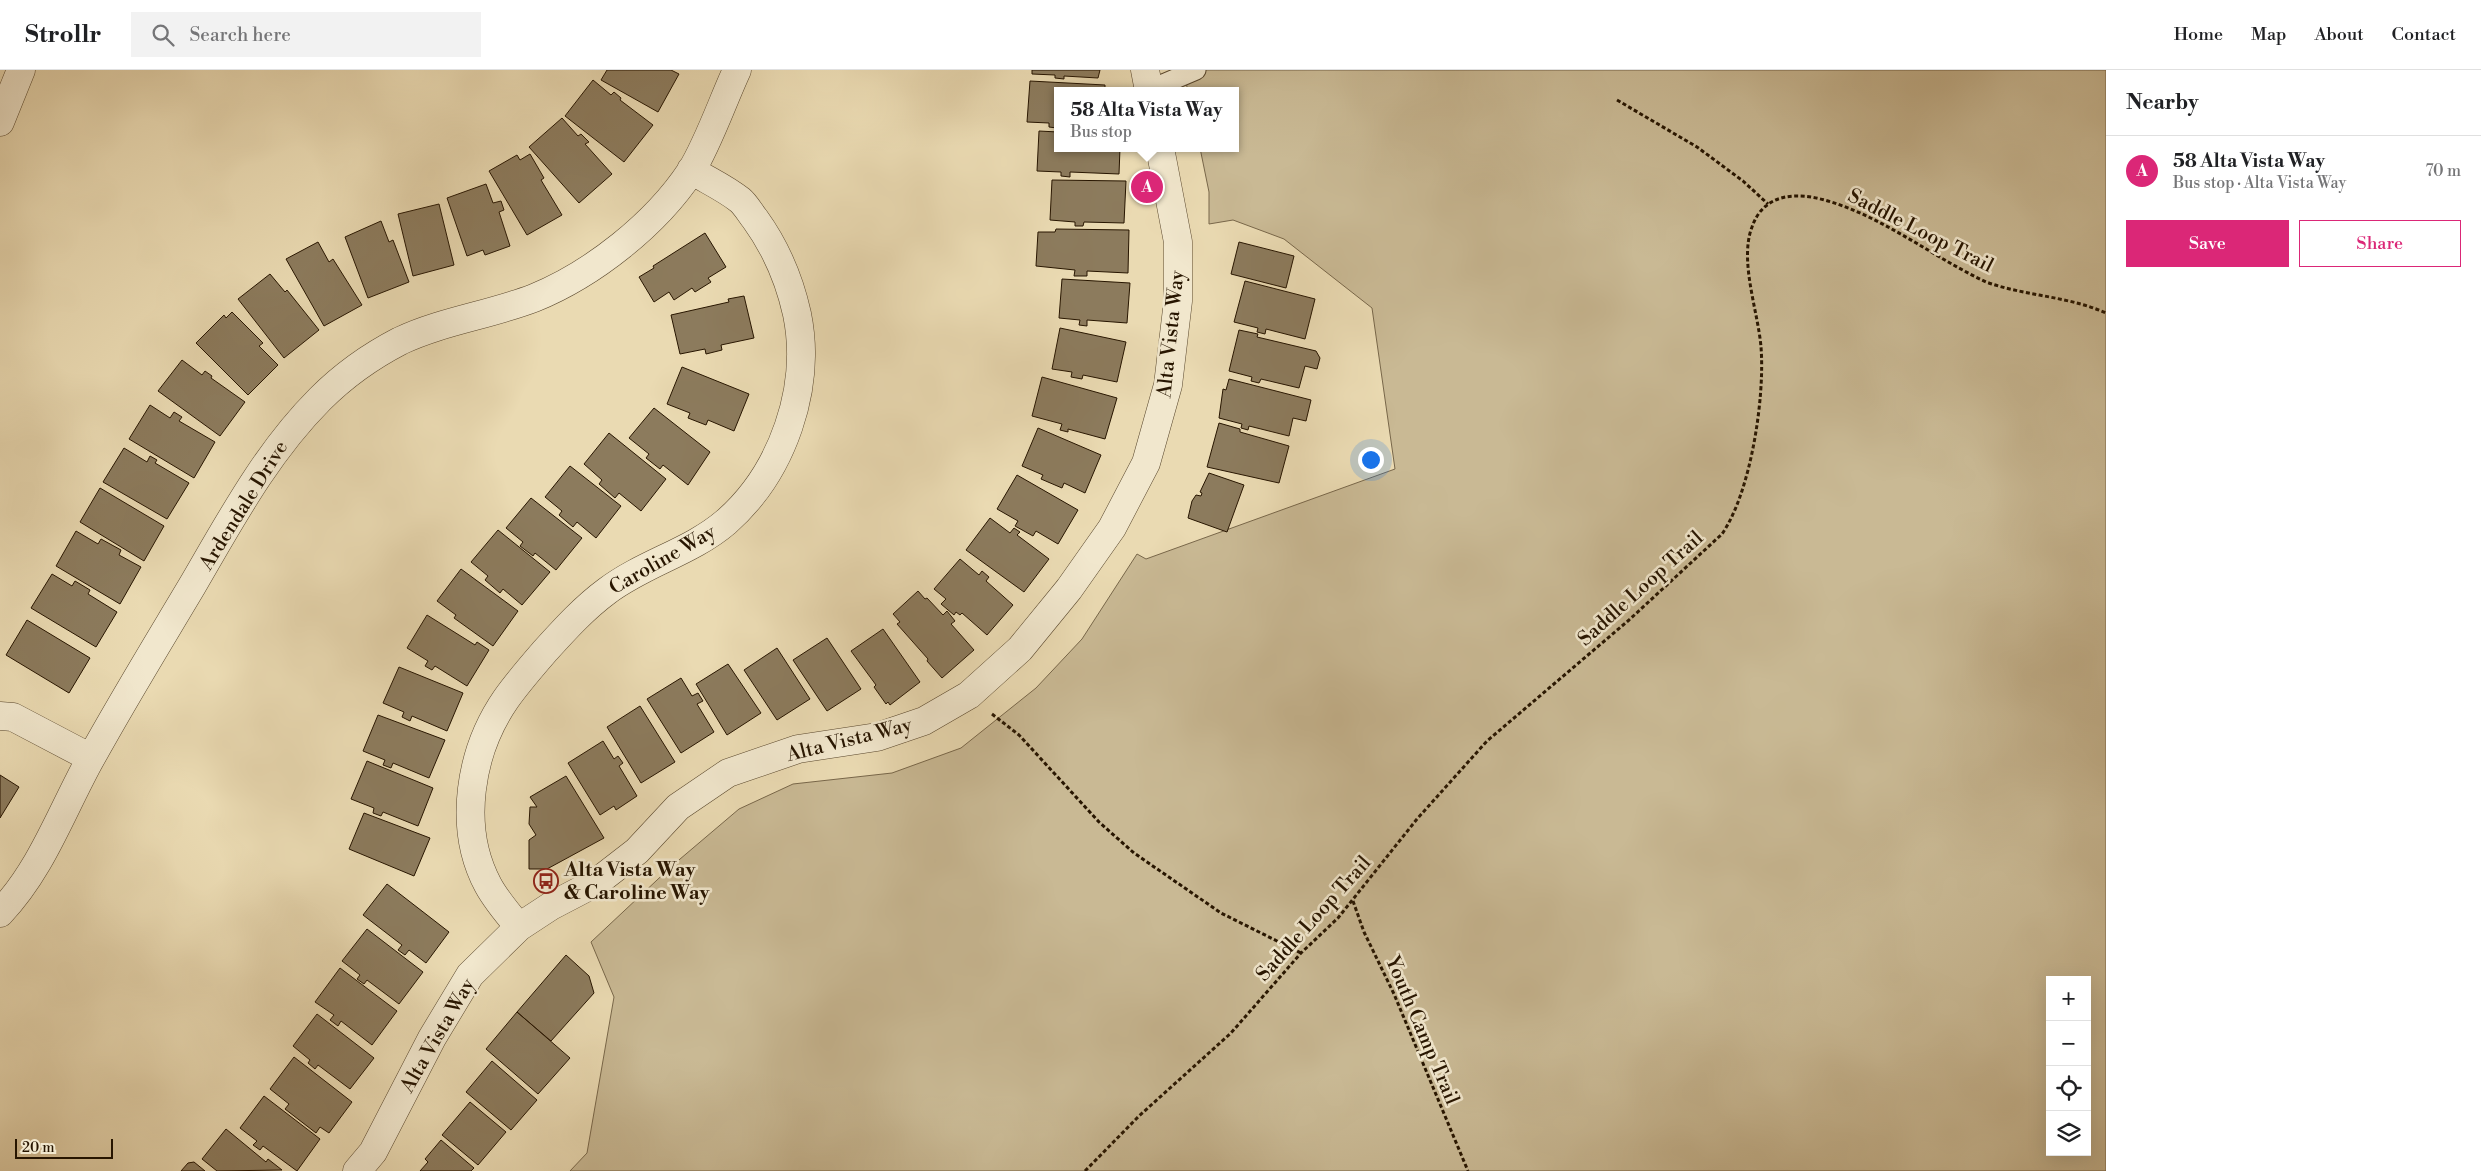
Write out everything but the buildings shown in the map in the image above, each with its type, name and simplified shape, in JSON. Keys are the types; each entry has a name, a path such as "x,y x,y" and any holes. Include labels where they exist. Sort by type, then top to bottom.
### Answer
{"street":[{"path":"0,122 21,70"},
{"name":"Ardendale Drive","path":"0,913 32,874 91,758 255,479 284,438 323,395 373,357 402,340 534,298 604,259 635,234 691,170 737,70"},
{"path":"1145,70 1148,87"},
{"name":"Alta Vista Way","path":"357,1171 373,1152 432,1038 470,975 519,927 551,906 598,882 637,851 678,807 728,773 798,749 877,737 924,721 968,695 1020,649 1069,589 1112,528 1146,463 1168,385 1178,302 1178,242 1161,152"},
{"name":"Caroline Way","path":"519,927 488,884 473,840 470,814 472,786 478,758 489,729 505,700 578,614 606,591 637,571 693,544 726,522 754,493 776,457 792,417 800,374 800,329 790,284 771,241 742,201 691,170"},
{"path":"0,716 13,717 91,758"}],"lane":[{"path":"1156,87 1196,70"}],"path":[{"path":"1617,100 1696,147 1743,181 1768,204"},
{"name":"Saddle Loop Trail","path":"1085,1171 1139,1116 1231,1033 1301,953 1338,918 1417,819 1487,741 1629,620 1712,543 1731,521 1744,489 1750,466 1761,368 1761,347 1750,270 1748,241 1756,218 1768,204 1774,199 1792,195 1828,201 1873,219 1986,282 2004,288 2087,305 2106,313"},
{"path":"968,695 1019,735 1099,822 1134,853 1222,913 1301,953"},
{"name":"Youth Camp Trail","path":"1353,900 1364,932 1394,994 1468,1171"}],"shaded area":[{"path":"1183,70 2106,70 2106,1171 570,1171 587,1153 614,997 591,942 673,865 739,809 793,784 892,773 961,748 1036,688 1082,639 1137,554 1146,559 1395,469 1372,308 1284,239 1233,220 1209,224 1209,192 1201,152 1239,152 1239,87 1187,87"}],"place":[{"name":"58 Alta Vista Way","path":"1147,187"},
{"name":"Alta Vista Way & Caroline Way","path":"546,881"}]}
